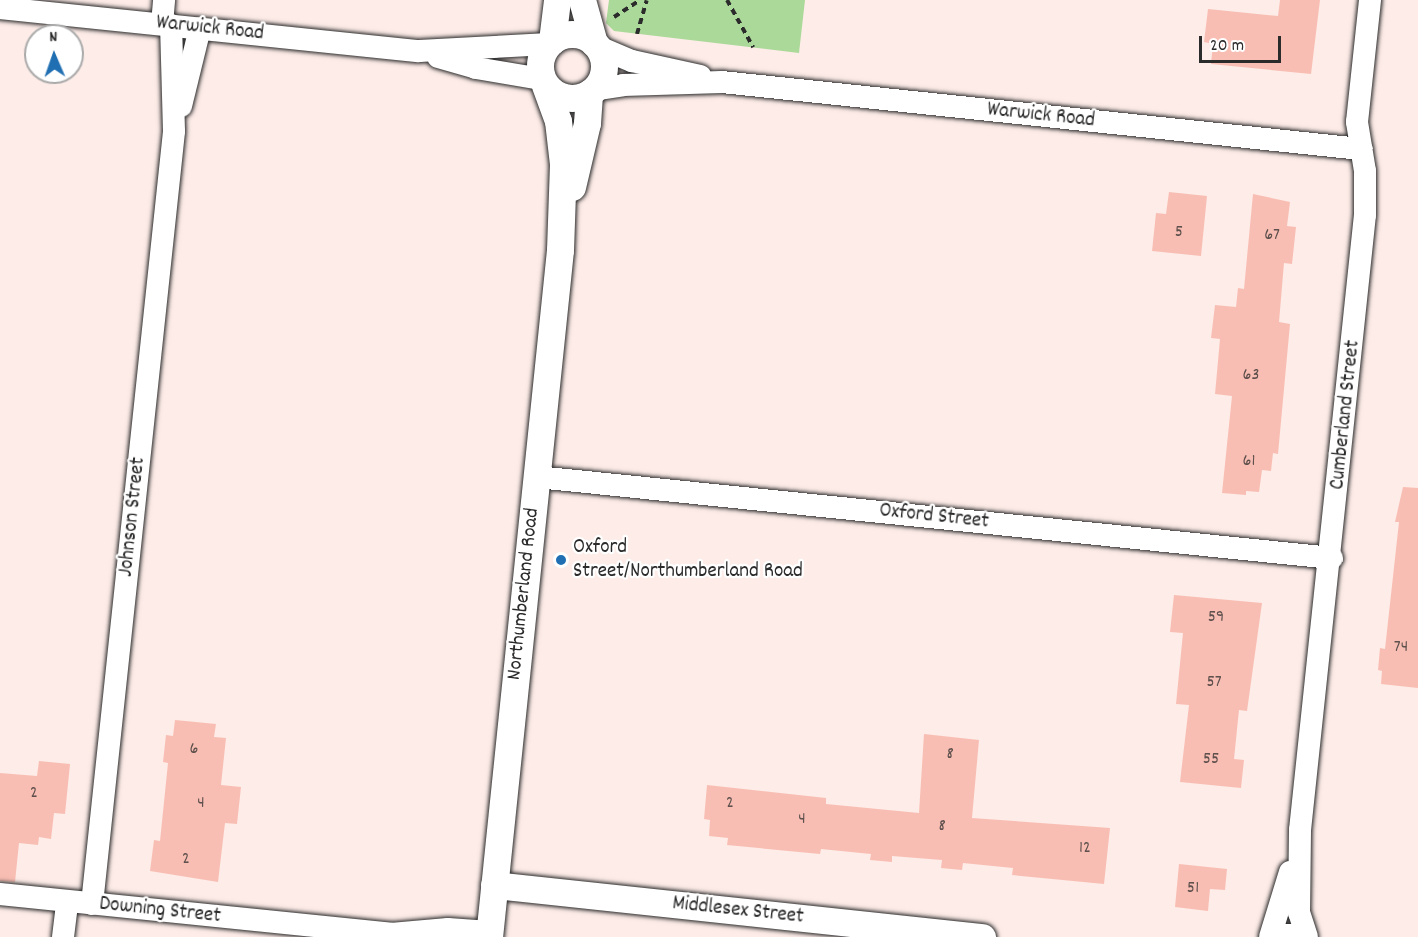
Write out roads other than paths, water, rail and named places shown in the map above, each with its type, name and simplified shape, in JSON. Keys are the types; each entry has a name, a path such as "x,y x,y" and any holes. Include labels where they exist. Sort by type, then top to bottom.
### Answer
{"street":[{"name":"Johnson Street","path":"164,0 174,131"},
{"path":"557,0 550,43 540,61 544,82 570,98 591,92 604,64 599,37 582,0"},
{"name":"Cumberland Street","path":"1307,937 1299,913 1300,830 1332,558 1365,215 1365,171 1357,122 1370,0"},
{"name":"Warwick Road","path":"0,8 419,51 550,43"},
{"name":"Johnson Street","path":"92,904 174,131 200,28"},
{"path":"550,43 578,35 599,37"},
{"name":"Warwick Road","path":"599,37 632,61 722,82 1361,149"},
{"name":"Warwick Road","path":"419,51 476,68 544,82"},
{"name":"Northumberland Road","path":"489,935 560,250 563,164 558,122 544,82"},
{"name":"Warwick Road","path":"591,92 623,85 722,82"},
{"name":"Northumberland Road","path":"560,250 587,123 591,92"},
{"name":"Oxford Street","path":"537,477 1332,558"},
{"name":"Cumberland Street","path":"1270,937 1300,830"},
{"name":"Middlesex Street","path":"494,885 982,937"},
{"name":"Downing Street","path":"0,894 397,935 448,929 489,935"},
{"path":"63,937 67,902"},
{"path":"1276,937 1297,937"}],"place":[{"name":"Oxford Street/Northumberland Road","path":"561,560"}]}
